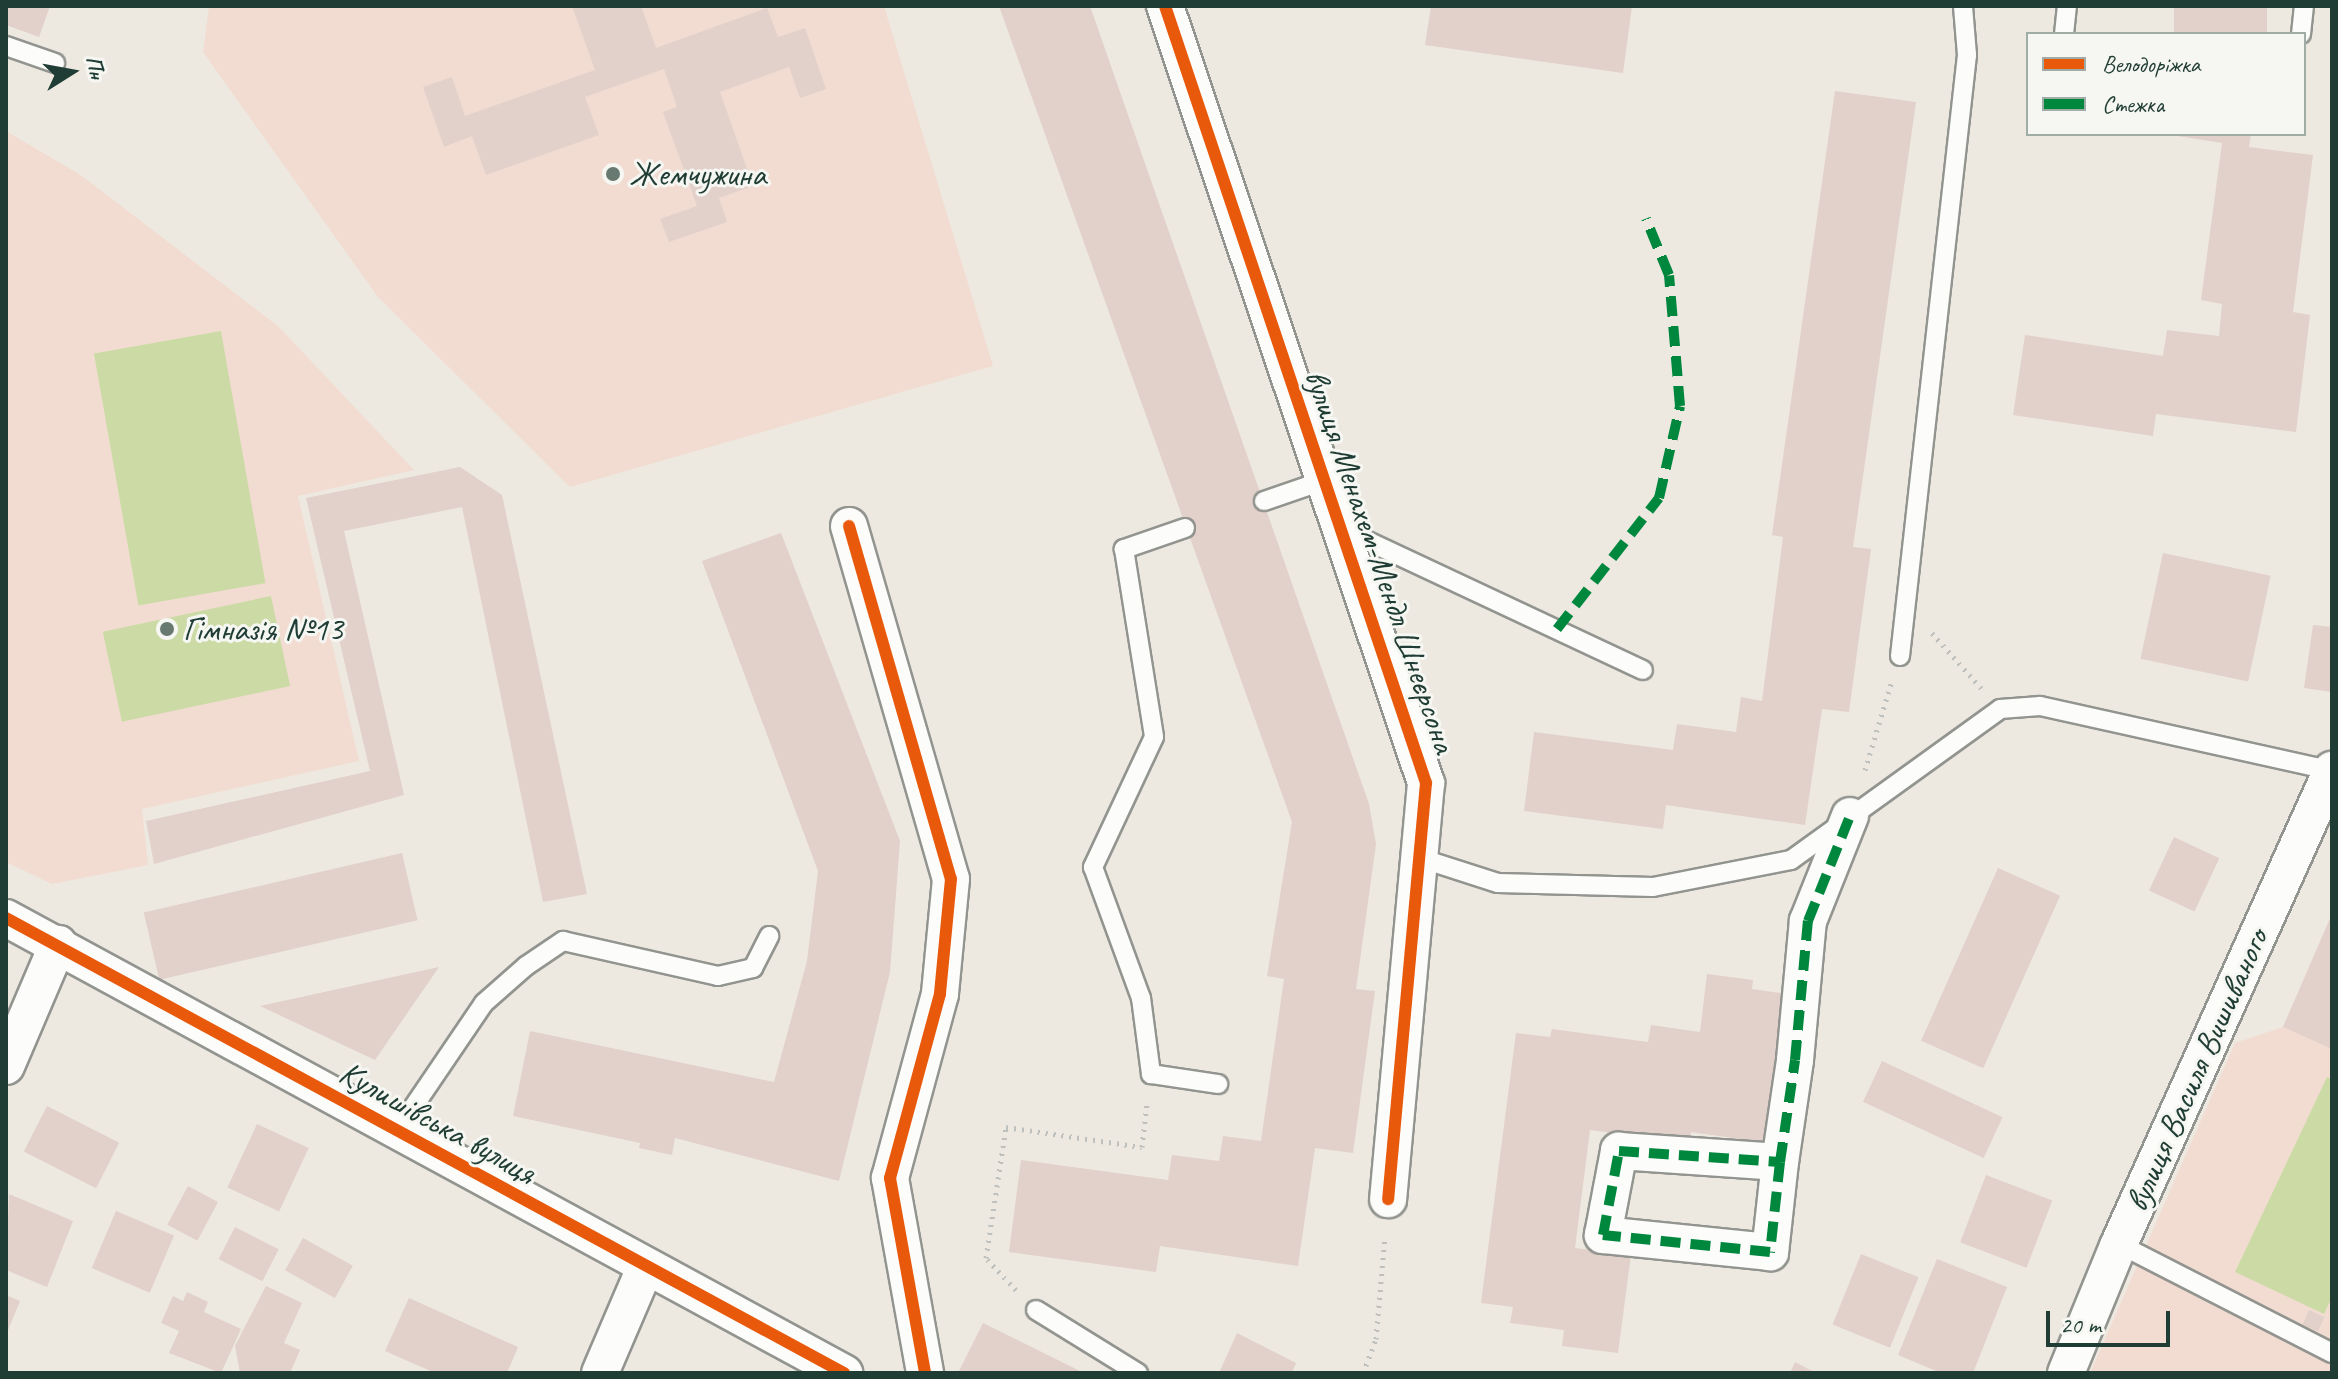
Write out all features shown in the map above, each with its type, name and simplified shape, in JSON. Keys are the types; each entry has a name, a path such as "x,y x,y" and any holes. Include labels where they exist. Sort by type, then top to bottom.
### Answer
{"street":[{"name":"вулиця Менахем-Мендл Шнеєрсона","path":"1165,6 1426,783 1388,1199"},
{"path":"849,526 951,879 940,994 890,1178 925,1373"},
{"name":"вулиця Василя Вишиваного","path":"2066,1373 2119,1244 2331,770"},
{"path":"1780,1162 1619,1151 1603,1235 1770,1252 1795,1060 1808,921 1850,816"},
{"name":"Кулишівська вулиця","path":"6,918 645,1268 844,1373"},
{"path":"6,1066 58,944"},
{"path":"600,1373 645,1268"}],"lane":[{"path":"1900,656 1967,55 1963,6"},
{"path":"2064,32 2067,6"},
{"path":"2301,32 2304,6"},
{"path":"6,46 55,63"},
{"path":"1264,501 1325,480"},
{"path":"1185,528 1124,549 1154,737 1093,867 1141,998 1151,1074 1218,1084"},
{"path":"1341,529 1643,670"},
{"path":"1420,858 1498,883 1653,887 1791,860 2000,709 2040,706 2331,770"},
{"path":"397,1131 484,1003 526,966 563,941 718,976 753,968 769,936"},
{"path":"2119,1244 2332,1353"},
{"path":"1036,1310 1138,1373"}],"path":[{"path":"1905,602 2000,709"},
{"path":"1850,816 1900,656"},
{"path":"1036,1310 986,1258 1006,1127 1142,1147 1151,1074"},
{"path":"1363,1373 1376,1339 1388,1199"}],"shaded area":[{"name":"Жемчужина","path":"209,6 884,6 993,366 570,487 378,297 203,52"},
{"name":"Гімназія №13","path":"6,131 82,176 278,326 414,470 298,496 359,761 142,809 148,865 52,884 6,862"},
{"path":"2332,914 2332,1373 2090,1373 2235,1043 2283,1027"}],"green space":[{"path":"221,331 265,583 138,606 94,353"},
{"path":"271,596 290,686 122,722 103,632"},
{"path":"2327,1077 2332,1080 2332,1297 2324,1314 2235,1272"}],"building":[{"path":"6,6 50,6 39,37 6,25"},
{"path":"572,6 641,6 656,48 767,8 778,37 805,28 826,89 800,98 789,67 720,92 753,186 719,198 727,222 669,242 660,219 697,206 663,112 677,107 664,69 585,97 599,135 486,175 472,136 444,147 423,87 452,77 465,116 595,70"},
{"path":"999,6 1090,6 1369,804 1376,844 1356,989 1375,991 1353,1153 1315,1148 1298,1266 1160,1246 1156,1272 1009,1252 1021,1160 1168,1180 1172,1155 1219,1161 1223,1136 1261,1141 1284,979 1267,976 1292,822"},
{"path":"1431,6 1632,6 1623,73 1425,45"},
{"path":"2174,6 2267,6 2267,32 2174,32"},
{"path":"1835,91 1916,102 1853,547 1871,549 1849,712 1822,709 1805,825 1666,805 1663,829 1524,811 1534,732 1673,750 1677,724 1736,732 1741,697 1762,701 1783,537 1772,535"},
{"path":"2178,136 2251,136 2249,147 2313,155 2293,312 2310,315 2296,432 2156,414 2153,436 2013,415 2025,335 2163,356 2167,330 2219,336 2222,304 2201,300 2222,143"},
{"path":"460,467 502,495 587,894 543,902 462,507 344,531 404,795 154,864 146,821 370,771 306,498"},
{"path":"781,533 900,841 890,972 839,1181 675,1138 672,1155 639,1148 640,1143 513,1116 530,1031 774,1082 807,961 818,871 702,561"},
{"path":"2163,553 2271,576 2248,682 2141,659"},
{"path":"2313,625 2332,627 2332,692 2304,688"},
{"path":"2174,837 2219,858 2194,912 2149,890"},
{"path":"402,853 418,920 159,980 144,913"},
{"path":"1998,868 2060,896 1983,1068 1921,1041"},
{"path":"2332,914 2332,1049 2283,1027"},
{"path":"439,967 375,1060 260,1006"},
{"path":"1707,974 1753,980 1752,989 1788,994 1769,1143 1691,1132 1690,1143 1590,1130 1575,1248 1631,1255 1618,1353 1562,1346 1564,1330 1510,1323 1513,1307 1481,1303 1516,1033 1550,1037 1552,1029 1648,1042 1651,1025 1700,1032"},
{"path":"1882,1061 2003,1117 1984,1158 1863,1102"},
{"path":"47,1106 119,1143 96,1188 24,1151"},
{"path":"257,1124 309,1148 279,1212 227,1187"},
{"path":"1986,1175 2052,1200 2026,1268 1960,1242"},
{"path":"188,1186 218,1202 197,1241 167,1225"},
{"path":"9,1194 73,1221 47,1287 6,1270"},
{"path":"116,1211 174,1236 150,1293 92,1268"},
{"path":"235,1227 279,1249 262,1281 219,1259"},
{"path":"303,1238 353,1266 335,1298 285,1270"},
{"path":"1861,1254 1918,1277 1890,1348 1833,1324"},
{"path":"1937,1259 2007,1287 1973,1373 1941,1373 1898,1355"},
{"path":"266,1286 302,1303 284,1343 300,1350 290,1373 240,1373 235,1346"},
{"path":"187,1292 208,1302 204,1312 241,1329 221,1373 169,1353 179,1331 161,1323 173,1296 183,1301"},
{"path":"6,1295 20,1301 6,1335"},
{"path":"409,1298 518,1347 507,1373 435,1373 385,1351"},
{"path":"2309,1310 2325,1317 2318,1332 2302,1325"},
{"path":"983,1323 1084,1373 958,1373"},
{"path":"1237,1333 1296,1363 1292,1373 1219,1373"},
{"path":"1795,1362 1816,1373 1790,1373"}],"marked path":[{"path":"1557,629 1659,498 1680,406 1669,275 1646,219"},
{"path":"1780,1162 1770,1252 1603,1235 1619,1151 1780,1162 1795,1060 1808,921 1850,816"}],"cycle path":[{"path":"1165,6 1426,783 1388,1199"},
{"path":"849,526 951,879 940,994 890,1178 925,1373"},
{"path":"6,918 844,1373"}],"place":[{"name":"Жемчужина","path":"613,174"},
{"name":"Гімназія №13","path":"167,629"}]}
